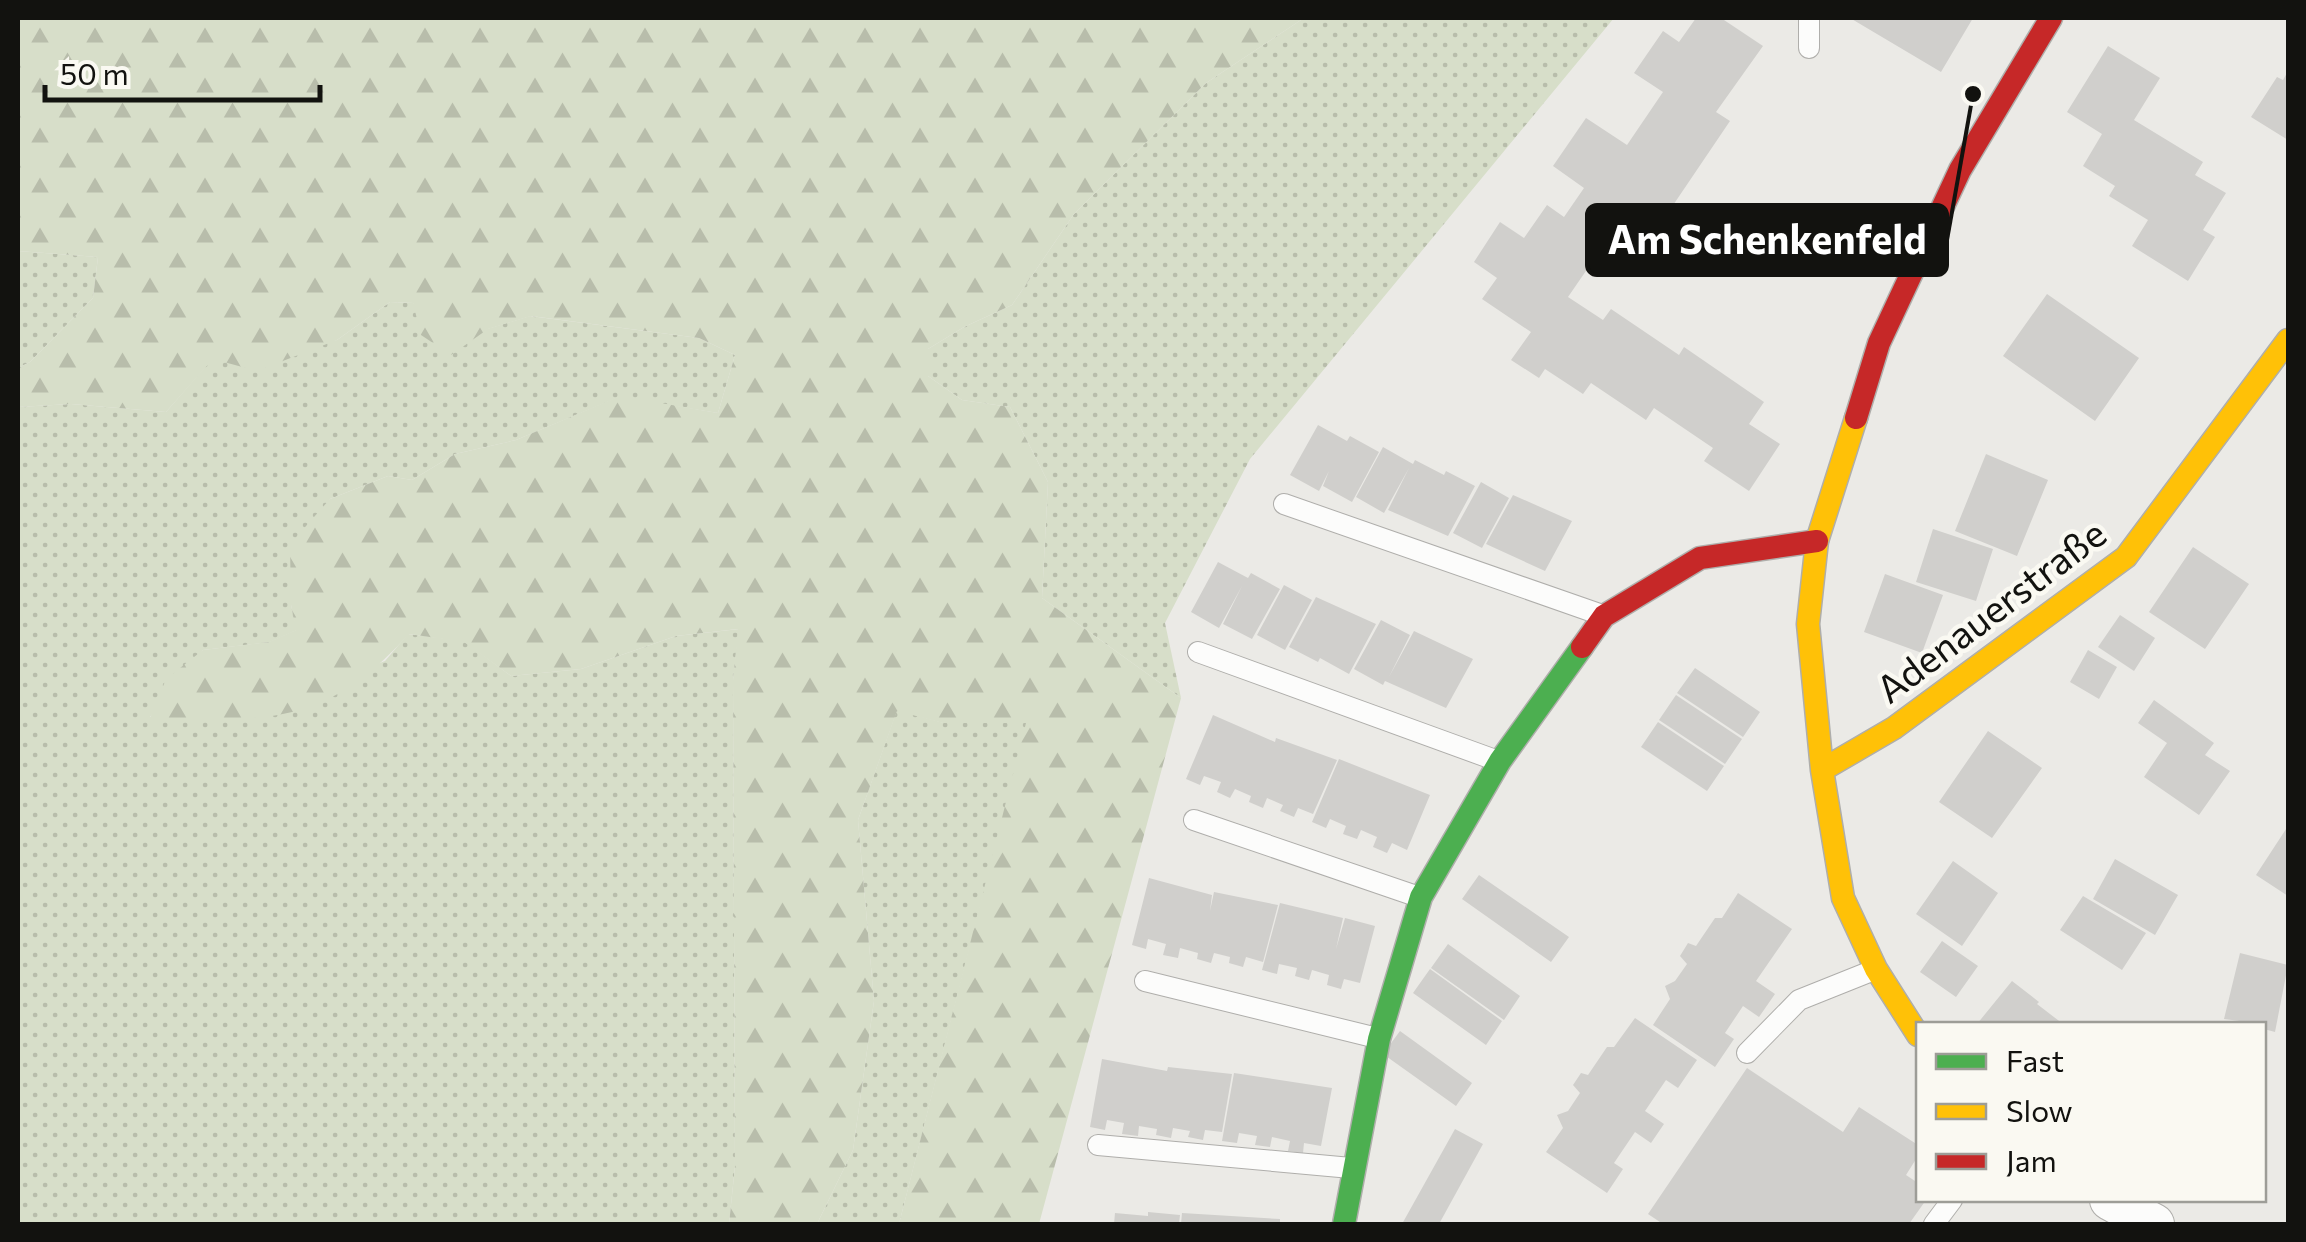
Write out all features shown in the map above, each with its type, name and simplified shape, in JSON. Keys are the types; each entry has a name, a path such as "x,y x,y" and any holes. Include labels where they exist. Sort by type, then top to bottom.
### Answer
{"street":[{"path":"1916,1032 1876,970 1843,898 1822,770 1808,624 1817,541 1879,343 1960,170 2051,18"},
{"name":"Adenauerstraße","path":"1822,770 1894,728 2126,557 2288,340"},
{"path":"1344,1224 1379,1039 1420,898 1500,761 1604,616 1700,558 1817,541"},
{"path":"2114,1202 2154,1224"}],"lane":[{"path":"1808,18 1809,48"},
{"path":"1284,504 1604,616"},
{"path":"1198,652 1500,761"},
{"path":"1194,820 1420,898"},
{"path":"1747,1054 1799,1000 1876,970"},
{"path":"1145,981 1379,1039"},
{"path":"1098,1145 1353,1168"},
{"path":"1934,1224 1950,1202"}],"green space":[{"path":"18,18 1304,18 1206,83 1074,214 1012,305 928,349 928,376 962,400 1010,407 1048,482 1042,598 1181,698 1039,1224 899,1224 1026,723 943,723 897,711 858,820 874,1001 853,1150 817,1224 729,1224 735,1166 733,680 738,629 676,636 581,669 511,676 464,642 409,634 356,682 309,707 258,718 150,718 166,679 203,650 269,642 296,630 291,605 290,544 330,499 388,476 412,480 455,454 516,440 620,396 718,413 735,355 699,338 531,316 488,329 451,355 421,335 413,303 390,302 337,340 257,371 213,359 166,412 71,404 18,407 18,368 30,362 93,298 98,257 18,251"},
{"path":"1304,18 1614,18 1250,459 1165,623 1181,698 1042,598 1048,482 1010,407 962,400 928,376 928,349 1012,305 1074,214 1206,83"},
{"path":"18,251 98,257 93,298 30,362 18,368"},
{"path":"390,302 413,303 451,354 487,329 530,316 699,338 735,355 718,413 619,397 516,440 455,454 412,480 388,476 330,499 291,605 297,630 270,642 203,650 150,717 234,718 385,661 408,634 464,641 511,676 581,669 676,636 739,629 733,680 735,1166 729,1224 18,1224 18,407 71,404 166,412 213,358 337,340"},
{"path":"897,710 944,723 1027,723 899,1224 817,1224 853,1150 874,1001 858,820"}],"building":[{"path":"1696,18 1721,18 1763,46 1716,112 1730,121 1661,223 1645,212 1612,261 1599,252 1568,297 1603,320 1611,309 1679,355 1684,347 1764,402 1749,424 1780,444 1749,491 1704,461 1713,448 1654,408 1646,420 1591,383 1583,394 1545,369 1539,378 1511,360 1531,332 1482,299 1497,278 1474,262 1500,222 1524,238 1547,205 1564,217 1584,188 1553,166 1586,118 1627,145 1663,92 1634,73 1663,31 1679,42"},
{"path":"1850,18 1973,18 1941,72"},
{"path":"2108,46 2160,78 2134,120 2203,162 2195,175 2226,193 2203,230 2215,237 2188,281 2132,246 2148,220 2109,196 2115,186 2083,166 2102,134 2067,112"},
{"path":"2288,71 2288,140 2251,117 2277,77 2283,80"},
{"path":"2047,294 2139,358 2095,421 2003,356"},
{"path":"1318,425 1379,452 1352,502 1323,486 1329,471 1319,491 1290,475"},
{"path":"1383,447 1413,464 1415,460 1444,475 1446,471 1475,486 1448,536 1388,510 1409,468 1384,513 1356,497"},
{"path":"1986,454 2048,480 2017,556 1955,531"},
{"path":"1481,482 1509,498 1482,548 1453,533"},
{"path":"1513,495 1572,521 1545,571 1486,544"},
{"path":"1933,529 1993,549 1976,601 1916,582"},
{"path":"2193,547 2249,584 2205,649 2149,612"},
{"path":"1218,562 1248,578 1251,573 1280,589 1252,639 1223,624 1242,586 1219,628 1191,612"},
{"path":"1885,574 1943,595 1922,653 1864,632"},
{"path":"1284,585 1312,600 1285,650 1257,635"},
{"path":"1316,597 1376,624 1349,674 1289,647"},
{"path":"2120,615 2155,638 2134,671 2098,647"},
{"path":"1381,620 1410,635 1389,677 1414,631 1473,659 1446,708 1385,681 1383,685 1354,669"},
{"path":"2088,650 2117,667 2099,699 2070,682"},
{"path":"1695,668 1760,712 1743,737 1677,693"},
{"path":"1676,695 1742,739 1725,764 1659,720"},
{"path":"2154,700 2214,743 2205,755 2230,771 2199,815 2144,777 2167,743 2138,723"},
{"path":"1213,715 1275,742 1276,738 1337,760 1313,814 1298,808 1294,817 1280,811 1283,805 1267,798 1263,808 1249,802 1251,796 1235,789 1230,798 1217,792 1221,782 1204,776 1200,785 1186,779"},
{"path":"1658,722 1724,766 1707,791 1641,747"},
{"path":"1988,731 2042,768 1992,838 1939,802"},
{"path":"1339,759 1430,795 1407,850 1392,843 1387,853 1373,847 1377,837 1361,830 1357,839 1343,834 1346,826 1330,819 1326,828 1312,822"},
{"path":"2288,826 2288,896 2256,875"},
{"path":"2115,859 2178,895 2155,935 2093,899"},
{"path":"1953,861 1998,893 1962,946 1916,914"},
{"path":"1479,875 1569,937 1551,962 1462,899"},
{"path":"1149,878 1212,895 1210,911 1214,892 1278,905 1263,962 1246,957 1243,967 1229,963 1230,957 1214,953 1211,963 1197,959 1198,953 1180,948 1178,958 1163,955 1166,944 1148,939 1146,949 1132,945"},
{"path":"1738,893 1792,929 1756,981 1775,994 1759,1017 1743,1006 1725,1033 1734,1039 1715,1067 1653,1025 1670,999 1665,986 1675,981 1687,964 1680,956 1688,943 1696,946"},
{"path":"2083,896 2146,933 2122,970 2060,930"},
{"path":"1280,903 1343,918 1336,949 1345,918 1375,926 1360,983 1344,979 1341,989 1327,985 1329,975 1312,970 1309,980 1295,976 1297,968 1279,964 1277,974 1262,970"},
{"path":"1942,941 1978,966 1956,997 1920,972"},
{"path":"1448,944 1520,996 1504,1020 1431,968"},
{"path":"2240,953 2288,965 2275,1032 2266,1030 2266,1022 2224,1019"},
{"path":"1430,969 1502,1021 1486,1045 1413,993"},
{"path":"2012,981 2060,1022 1979,1022"},
{"path":"1635,1018 1697,1060 1678,1088 1666,1080 1645,1111 1664,1124 1651,1143 1635,1132 1614,1163 1623,1169 1607,1193 1546,1152 1563,1128 1557,1115 1568,1111 1580,1093 1573,1085 1581,1073 1588,1075 1607,1047 1614,1047"},
{"path":"1400,1031 1472,1083 1456,1106 1383,1054"},
{"path":"1102,1059 1167,1071 1168,1067 1232,1074 1222,1132 1205,1130 1203,1140 1188,1137 1190,1131 1173,1128 1171,1138 1156,1135 1157,1129 1139,1126 1138,1136 1122,1134 1124,1123 1107,1120 1105,1130 1090,1127"},
{"path":"1747,1068 1843,1132 1859,1107 1916,1144 1916,1159 1906,1175 1916,1182 1916,1202 1925,1202 1909,1224 1663,1224 1648,1214"},
{"path":"1234,1073 1332,1088 1321,1146 1304,1143 1303,1153 1288,1151 1290,1141 1272,1137 1270,1147 1255,1145 1257,1136 1239,1133 1237,1143 1222,1141"},
{"path":"1455,1129 1483,1144 1439,1224 1402,1224"},
{"path":"1148,1212 1180,1215 1179,1224 1114,1224 1115,1213 1148,1216"},
{"path":"1182,1213 1280,1219 1280,1224 1181,1224"}],"traffic: fast":[{"path":"1344,1224 1379,1039 1421,897 1500,761 1582,647"}],"traffic: slow":[{"path":"1822,770 1894,728 2126,557 2288,340"},
{"path":"1856,418 1817,541 1808,624 1822,770 1843,898 1876,969 1916,1032"}],"traffic: jam":[{"path":"1856,418 1879,343 1960,170 2051,18"},
{"path":"1582,647 1604,616 1700,558 1817,541"}],"place":[{"name":"Am Schenkenfeld","path":"1973,94"}]}
